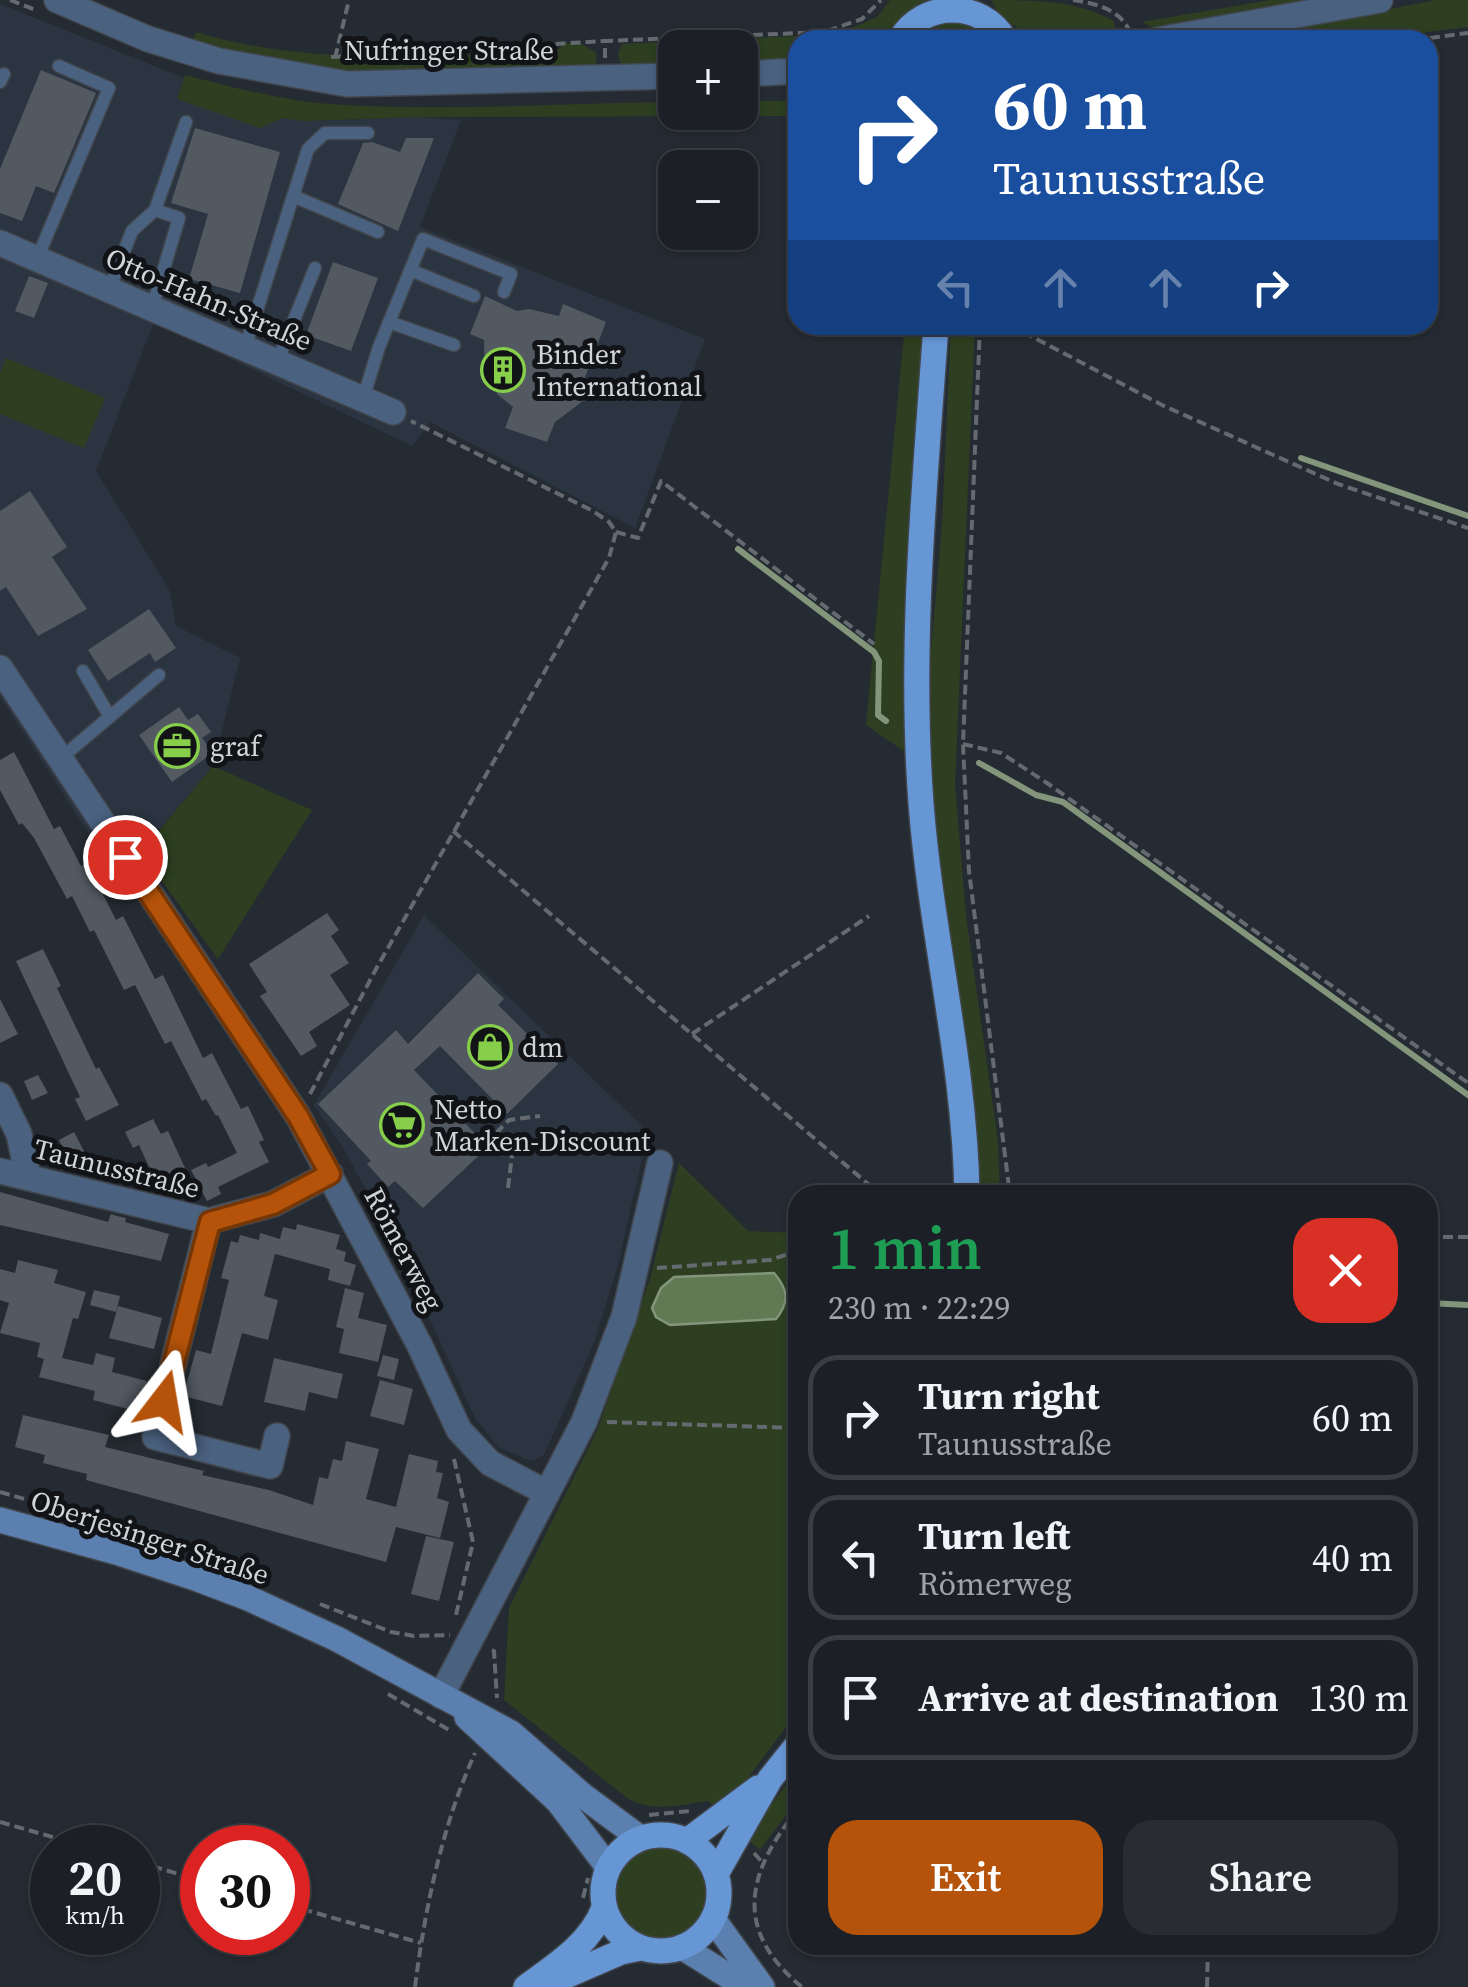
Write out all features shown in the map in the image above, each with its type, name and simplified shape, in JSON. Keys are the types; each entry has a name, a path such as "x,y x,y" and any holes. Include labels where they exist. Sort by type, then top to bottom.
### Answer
{"main road":[{"path":"906,30 939,4 976,6 999,30"},
{"path":"935,335 920,598 917,741 928,882 960,1099 966,1185"},
{"name":"Oberjesinger Straße","path":"0,1520 116,1552 248,1598 337,1639 450,1711 511,1733 582,1795 639,1825"},
{"path":"450,1711 486,1737 558,1801 598,1870 602,1888 593,1905 596,1928 526,1987"},
{"path":"593,1905 621,1936 640,1948 660,1952 682,1947 700,1936 713,1919 719,1897 716,1874 727,1828 788,1756"},
{"path":"598,1870 639,1825 687,1841 705,1854 716,1874"},
{"path":"687,1841 727,1828"},
{"path":"713,1919 762,1987"},
{"path":"682,1947 746,1987"},
{"path":"540,1987 621,1952 640,1948"}],"street":[{"name":"Nufringer Straße","path":"57,0 148,39 201,56 331,65 347,84 658,76"},
{"path":"1214,30 1380,0"},
{"path":"758,74 788,73"},
{"name":"Otto-Hahn-Straße","path":"0,243 393,412"},
{"name":"Römerweg","path":"0,668 298,1116 419,1344 459,1430 490,1462 547,1493"},
{"path":"0,1095 19,1134 28,1177"},
{"path":"450,1711 471,1642 584,1422 624,1318 660,1162"},
{"name":"Taunusstraße","path":"0,1170 210,1222 273,1204 330,1174"},
{"path":"210,1222 155,1437 270,1466 277,1436"}],"lane":[{"path":"37,259 109,88 59,66"},
{"path":"108,290 132,231 154,210 186,122"},
{"path":"245,348 308,149 325,133 368,133"},
{"path":"293,196 378,232"},
{"path":"152,308 178,218 154,210"},
{"path":"362,399 422,239 511,274 504,292"},
{"path":"276,362 315,268"},
{"path":"410,270 474,296"},
{"path":"389,322 454,345"},
{"path":"82,671 110,717"},
{"path":"60,760 159,675"}],"path":[{"path":"350,0 331,65 606,41 788,33"},
{"path":"830,30 862,19 881,0"},
{"path":"1072,0 1104,5 1130,30"},
{"path":"1438,37 1468,33"},
{"path":"606,41 606,78"},
{"path":"980,335 962,744 969,871 1009,1185"},
{"path":"1029,335 1162,404 1320,476 1468,528"},
{"path":"393,412 593,512 616,532 638,538 661,481 874,644"},
{"path":"298,1116 609,558 616,532"},
{"path":"962,744 1001,753 1468,1083"},
{"path":"454,831 869,1185"},
{"path":"692,1034 870,916"},
{"path":"508,1188 513,1147 498,1131 510,1120 540,1116"},
{"path":"1438,1237 1468,1237"},
{"path":"637,1269 770,1260 788,1255"},
{"path":"584,1422 788,1428"},
{"path":"446,1633 457,1614 473,1542 452,1452 459,1430"},
{"path":"471,1642 494,1651 498,1702"},
{"path":"389,1695 450,1711"},
{"path":"415,1987 420,1943 444,1838 473,1756 486,1737"},
{"path":"639,1825 650,1815 704,1812 762,1862"},
{"path":"788,1821 762,1862 754,1894 760,1935 781,1970 802,1987"},
{"path":"0,1822 30,1831"},
{"path":"593,1905 598,1870"},
{"path":"310,1911 420,1943"},
{"path":"1207,1987 1208,1955"}],"shaded area":[{"path":"890,0 928,0 896,30 846,30 877,17"},
{"path":"991,0 1070,5 1114,21 1115,29 1025,30 1000,14"},
{"path":"1270,0 1340,0 1156,30 1142,22"},
{"path":"1436,0 1468,0 1468,27 1438,31 1282,30"},
{"path":"0,4 184,78 177,98 304,121 420,117 461,120 420,227 705,339 635,528 430,422 412,446 154,322 96,471 169,589 176,626 240,658 213,766 118,878 0,697"},
{"path":"961,16 981,30 923,30"},
{"path":"196,32 285,51 330,55 468,55 560,49 562,43 582,44 597,53 595,65 573,71 391,74 324,69 193,41"},
{"path":"788,36 788,63 758,65 758,38"},
{"path":"658,42 658,68 630,68 620,62 622,44"},
{"path":"185,75 328,104 458,107 658,102 658,116 304,121 282,118 260,128 177,99"},
{"path":"758,101 788,101 788,126 787,116 758,116"},
{"path":"904,335 925,335 904,683 905,752 866,725"},
{"path":"951,335 975,335 955,785 966,916 998,1141 1000,1185 977,1185 929,763 931,652 942,524"},
{"path":"6,358 105,398 84,448 0,414 0,374"},
{"path":"213,766 312,810 218,959 141,852"},
{"path":"424,915 648,1132 618,1265 594,1343 544,1455 531,1461 498,1447 475,1418 396,1246 344,1149 314,1105"},
{"path":"679,1163 748,1231 788,1233 788,1724 748,1778 716,1808 708,1801 656,1807 627,1798 504,1700 509,1608 597,1431 650,1279"},
{"path":"774,1273 786,1296 776,1319 670,1325 656,1317 652,1308 661,1288 674,1277"},
{"path":"788,1782 788,1812 760,1850 747,1839"},
{"path":"661,1845 680,1849 695,1860 706,1875 710,1894 706,1913 695,1928 680,1939 661,1943 642,1939 627,1928 616,1913 612,1894 616,1875 627,1860 642,1849"}],"building":[{"path":"41,70 96,93 54,193 36,186 22,221 0,213 0,169"},
{"path":"195,128 280,152 240,293 189,279 208,214 171,203"},
{"path":"406,138 434,138 398,231 338,204 363,143 372,142 400,152"},
{"path":"333,262 378,278 351,351 306,335"},
{"path":"29,276 48,283 34,318 15,311"},
{"name":"Binder International","path":"485,296 517,311 529,309 559,316 563,304 606,322 584,380 593,384 587,398 555,422 547,442 505,428 513,407 498,395 485,376 484,340 470,334"},
{"path":"30,491 67,547 52,557 87,609 38,636 6,587 0,591 0,511"},
{"path":"149,609 176,648 155,662 150,653 108,681 88,650"},
{"name":"graf","path":"179,707 188,720 198,714 211,732 202,738 213,753 172,782 139,735"},
{"path":"14,752 54,829 60,826 81,866 87,863 116,920 123,916 155,979 163,975 203,1058 212,1053 241,1109 248,1106 264,1140 259,1142 269,1162 218,1187 221,1194 207,1201 191,1170 206,1163 208,1167 237,1153 218,1115 206,1099 202,1101 171,1041 165,1044 135,985 124,990 94,930 90,932 72,896 67,899 34,838 22,823 19,825 0,790 0,760"},
{"path":"327,913 339,930 331,936 349,963 330,975 350,1005 309,1032 317,1046 301,1056 260,996 267,992 249,964"},
{"path":"43,949 96,1069 99,1067 119,1105 86,1121 75,1099 80,1097 16,961"},
{"name":"Netto Marken-Discount","path":"478,973 504,999 498,1005 558,1064 507,1114 440,1046 414,1070 488,1147 423,1208 395,1181 388,1187 367,1164 371,1161 318,1104 396,1030 408,1044"},
{"path":"0,999 18,1034 0,1043"},
{"path":"38,1075 48,1093 32,1100 24,1081"},
{"path":"153,1119 161,1134 168,1131 185,1168 156,1182 139,1145 133,1148 125,1132"},
{"path":"74,1132 87,1157 82,1170 72,1166 59,1140"},
{"path":"0,1192 108,1222 111,1214 169,1234 161,1261 0,1225"},
{"path":"297,1224 340,1235 336,1249 346,1252 344,1261 356,1265 350,1286 328,1280 330,1269 275,1254 264,1296 278,1300 268,1340 242,1333 222,1406 183,1396 196,1350 211,1354 229,1280 221,1278 231,1241 238,1243 240,1235 259,1240 260,1233 280,1239 283,1227 296,1230"},
{"path":"18,1260 58,1270 54,1283 86,1292 78,1319 73,1318 62,1358 93,1365 96,1353 115,1358 112,1372 147,1381 139,1412 93,1400 95,1391 39,1377 44,1359 37,1357 40,1343 0,1333 9,1303 0,1300 0,1269 15,1273"},
{"path":"345,1288 364,1293 358,1318 387,1325 378,1362 339,1353 344,1329 336,1327"},
{"path":"94,1290 120,1296 116,1312 90,1305"},
{"path":"118,1306 162,1318 154,1349 109,1338"},
{"path":"383,1355 399,1359 394,1380 377,1376"},
{"path":"274,1358 343,1374 337,1399 309,1392 305,1411 264,1402"},
{"path":"380,1380 413,1389 404,1425 370,1416"},
{"path":"23,1415 109,1435 105,1447 204,1471 202,1475 269,1490 313,1505 319,1477 328,1479 333,1459 342,1461 346,1441 379,1449 366,1499 396,1507 409,1454 438,1461 436,1472 443,1473 437,1498 449,1502 440,1538 396,1527 386,1562 86,1480 87,1474 43,1463 45,1455 15,1447"},
{"path":"426,1536 454,1542 439,1601 411,1594"}],"waterway":[{"path":"1301,458 1468,516"},
{"path":"738,549 874,652 879,661 878,715 886,721"},
{"path":"979,763 1036,795 1063,802 1468,1095"},
{"path":"1438,1304 1468,1305"}],"place":[{"name":"Binder International","path":"503,370"},
{"name":"graf","path":"177,746"},
{"name":"dm","path":"490,1047"},
{"name":"Netto Marken-Discount","path":"402,1125"}],"route":[{"path":"125,857 298,1116 330,1174 273,1204 210,1222 164,1401"}]}
